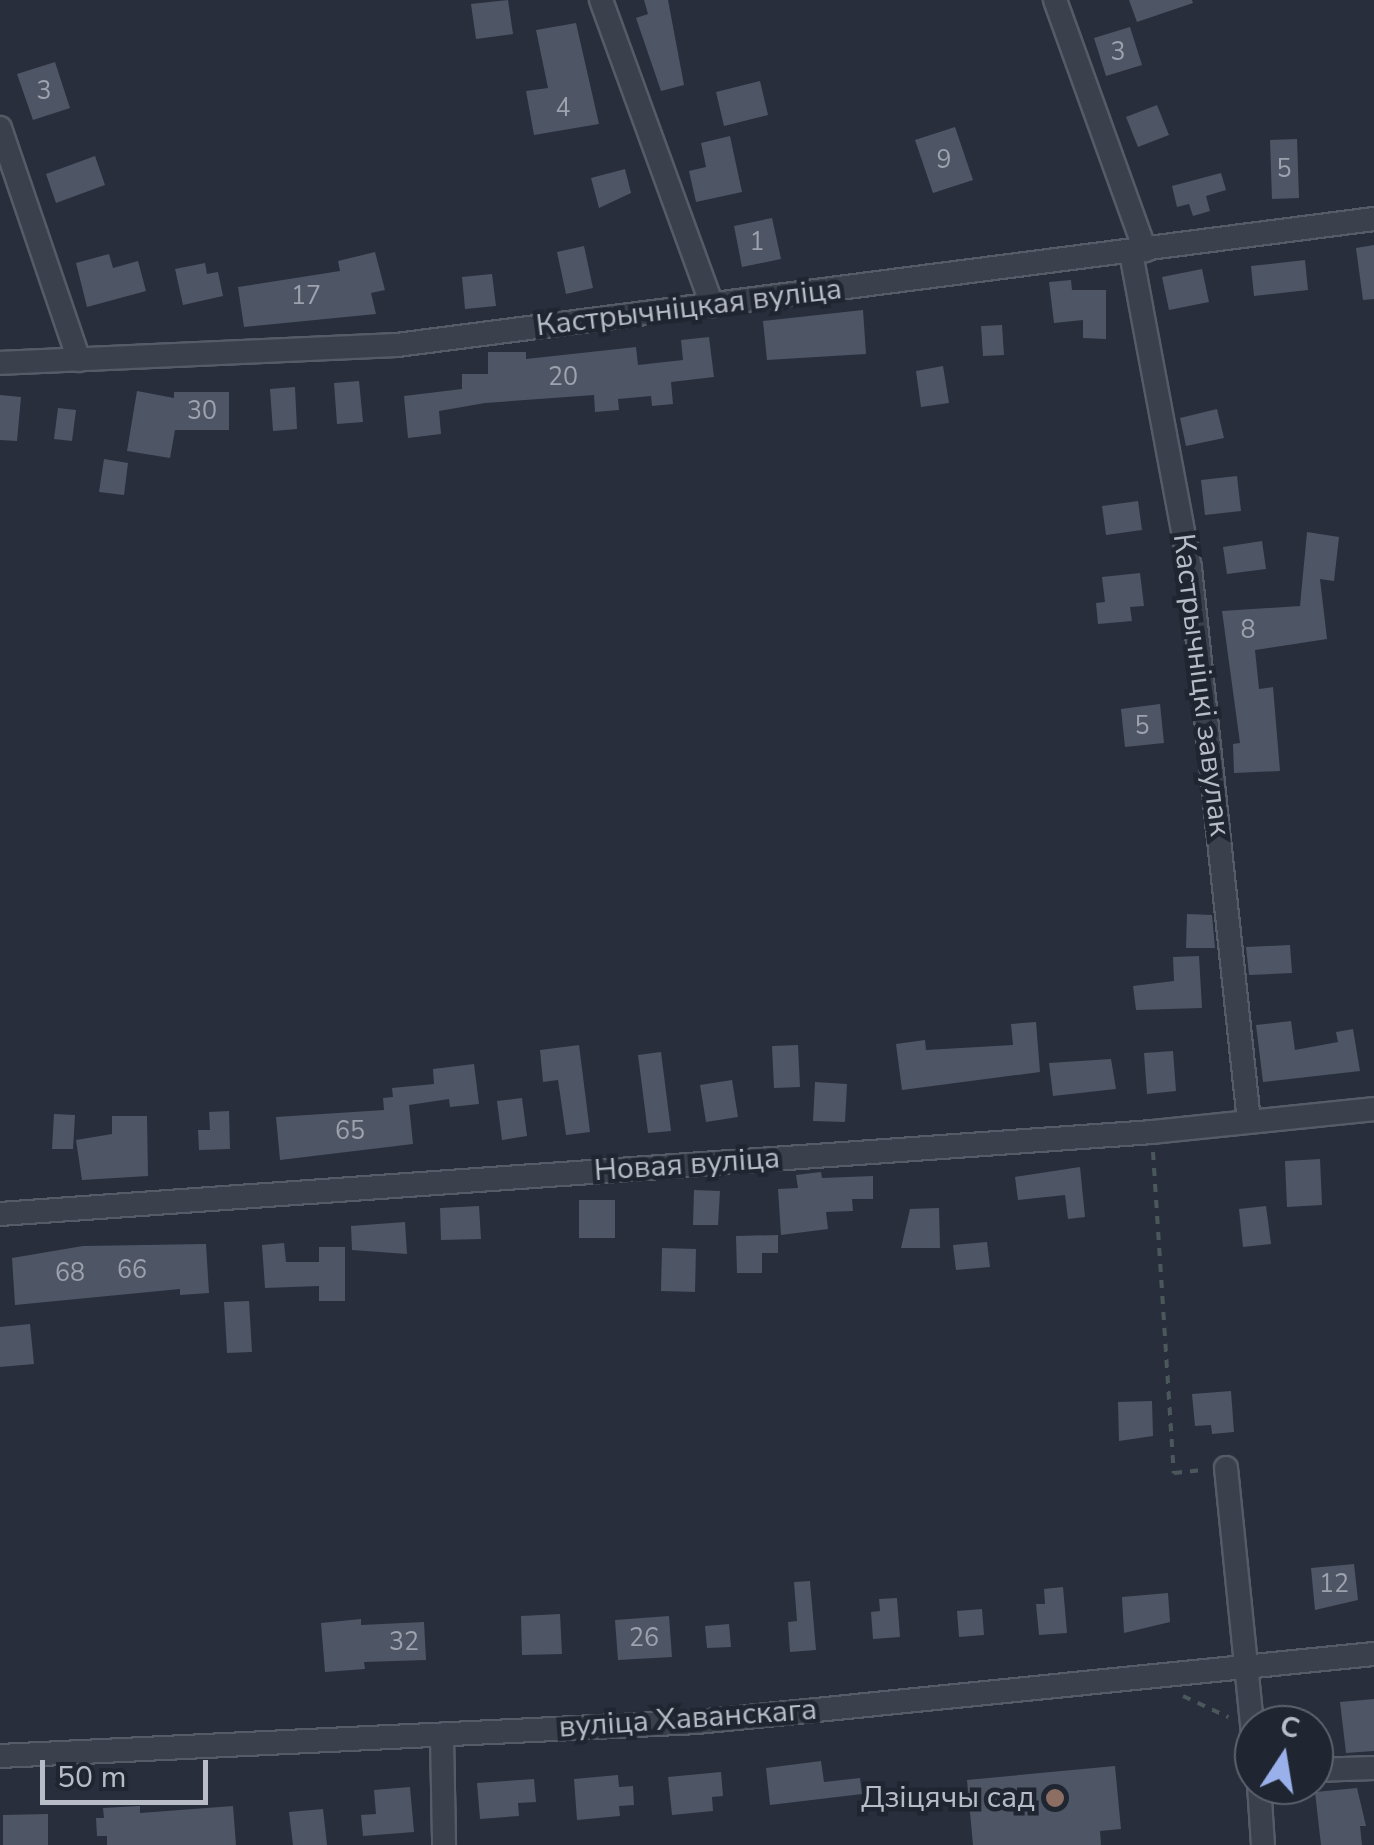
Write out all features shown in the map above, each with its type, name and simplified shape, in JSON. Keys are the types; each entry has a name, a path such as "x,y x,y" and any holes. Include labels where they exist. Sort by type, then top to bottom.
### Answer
{"street":[{"path":"601,0 712,305"},
{"name":"Кастрычніцкі завулак","path":"1055,0 1138,252 1190,568 1249,1120"},
{"path":"0,128 79,360"},
{"name":"Кастрычніцкая вуліца","path":"0,363 397,345 1374,219"},
{"name":"Новая вуліца","path":"0,1214 1152,1132 1374,1109"},
{"path":"1226,1468 1251,1705"},
{"name":"вуліца Хаванскага","path":"0,1756 697,1722 1374,1654"},
{"path":"442,1736 444,1845"},
{"path":"1334,1769 1374,1768"},
{"path":"1261,1805 1264,1845"}],"path":[{"path":"1152,1132 1174,1473 1226,1468"},
{"path":"1172,1690 1223,1713 1234,1723"}],"building":[{"path":"508,0 513,34 476,39 471,4"},
{"path":"644,0 668,0 684,85 661,91 636,18 648,14"},
{"path":"1129,0 1192,0 1193,3 1137,22"},
{"path":"576,23 599,124 534,135 526,91 548,88 536,30"},
{"path":"1130,27 1142,65 1106,76 1094,38"},
{"path":"55,62 70,108 33,120 17,74"},
{"path":"760,81 768,115 724,126 716,92"},
{"path":"1157,105 1169,135 1138,147 1126,117"},
{"path":"955,127 973,180 933,193 915,140"},
{"path":"730,136 742,192 696,202 689,171 706,167 701,143"},
{"path":"1297,139 1299,198 1272,199 1270,140"},
{"path":"95,156 105,185 56,203 46,174"},
{"path":"625,169 631,193 599,208 591,178"},
{"path":"1221,173 1226,190 1206,196 1210,211 1193,216 1189,204 1177,207 1172,186"},
{"path":"772,218 781,259 742,267 734,226"},
{"path":"1374,245 1374,299 1363,300 1356,248"},
{"path":"584,246 593,288 566,294 557,252"},
{"path":"375,252 385,290 371,293 376,314 244,327 238,287 340,271 338,261"},
{"path":"109,254 113,268 138,261 146,291 87,307 76,263"},
{"path":"1305,260 1308,290 1254,296 1251,266"},
{"path":"205,263 207,274 218,272 223,296 183,305 175,269"},
{"path":"1202,269 1209,302 1169,310 1162,277"},
{"path":"492,274 496,306 465,309 462,277"},
{"path":"1071,280 1072,290 1106,290 1106,339 1083,338 1083,320 1054,323 1049,282"},
{"path":"863,310 866,354 767,360 763,321"},
{"path":"1002,325 1004,355 983,356 981,326"},
{"path":"709,337 714,377 671,382 673,404 652,406 651,396 618,399 619,410 595,412 594,395 485,403 439,411 441,434 408,438 404,396 462,389 462,374 488,374 488,352 526,352 526,359 636,347 638,365 683,360 681,340"},
{"path":"943,366 949,403 921,407 916,371"},
{"path":"359,381 363,422 337,424 334,383"},
{"path":"295,387 297,429 273,431 270,389"},
{"path":"137,391 174,398 174,392 229,392 229,430 175,430 170,458 127,451"},
{"path":"0,395 21,397 17,441 0,440"},
{"path":"58,408 76,410 72,441 54,439"},
{"path":"1217,409 1224,438 1186,446 1180,418"},
{"path":"104,459 128,463 124,495 99,492"},
{"path":"1237,476 1241,511 1205,515 1201,480"},
{"path":"1138,501 1142,530 1106,535 1102,506"},
{"path":"1307,532 1339,537 1334,581 1320,579 1327,639 1255,650 1259,689 1273,687 1280,771 1234,773 1233,744 1240,743 1222,611 1300,606"},
{"path":"1262,541 1266,569 1227,574 1223,547"},
{"path":"1140,573 1144,606 1130,607 1132,621 1098,624 1096,603 1105,602 1102,577"},
{"path":"1160,704 1164,743 1125,747 1121,709"},
{"path":"1187,914 1212,915 1215,948 1186,948"},
{"path":"1290,945 1292,973 1249,975 1246,947"},
{"path":"1199,956 1202,1008 1136,1010 1133,986 1174,981 1173,957"},
{"path":"1291,1021 1295,1050 1338,1042 1336,1032 1353,1029 1360,1071 1263,1082 1256,1025"},
{"path":"1036,1022 1040,1072 902,1090 896,1044 925,1040 926,1050 1013,1045 1011,1024"},
{"path":"579,1045 590,1132 566,1135 558,1080 543,1082 540,1050"},
{"path":"798,1045 800,1087 774,1088 772,1046"},
{"path":"1173,1051 1176,1091 1147,1094 1144,1053"},
{"path":"661,1052 671,1131 648,1133 638,1055"},
{"path":"1111,1059 1116,1089 1053,1096 1049,1063"},
{"path":"474,1064 479,1104 450,1107 449,1099 409,1105 413,1144 280,1160 276,1117 384,1110 383,1098 393,1097 392,1088 434,1084 433,1069"},
{"path":"732,1080 738,1117 706,1122 700,1085"},
{"path":"815,1082 847,1084 845,1122 813,1121"},
{"path":"522,1098 527,1136 502,1140 497,1101"},
{"path":"229,1111 230,1149 199,1150 198,1130 210,1130 209,1112"},
{"path":"54,1114 75,1115 73,1149 52,1149"},
{"path":"112,1116 147,1116 148,1176 82,1180 76,1140 112,1134"},
{"path":"1320,1159 1322,1205 1287,1207 1285,1161"},
{"path":"1080,1167 1085,1217 1068,1219 1065,1195 1018,1200 1015,1177"},
{"path":"821,1172 822,1178 873,1176 873,1199 852,1199 853,1211 826,1212 828,1229 781,1235 778,1189 798,1188 796,1175"},
{"path":"694,1190 720,1191 718,1225 693,1225"},
{"path":"579,1200 615,1200 615,1238 579,1238"},
{"path":"479,1206 481,1239 441,1240 440,1208"},
{"path":"1266,1206 1271,1244 1243,1247 1239,1209"},
{"path":"939,1208 940,1248 901,1248 910,1209"},
{"path":"405,1222 407,1254 352,1250 351,1226"},
{"path":"778,1235 778,1253 762,1253 762,1273 737,1273 736,1236"},
{"path":"987,1242 990,1267 956,1270 953,1245"},
{"path":"284,1243 286,1262 319,1262 319,1247 345,1247 345,1301 319,1301 319,1286 265,1288 262,1245"},
{"path":"206,1244 209,1293 180,1295 180,1289 15,1305 12,1258 83,1246"},
{"path":"662,1248 696,1249 695,1292 661,1291"},
{"path":"249,1301 252,1352 227,1353 224,1302"},
{"path":"30,1324 34,1364 0,1367 0,1327"},
{"path":"1231,1391 1234,1432 1212,1434 1211,1425 1195,1426 1192,1394"},
{"path":"1152,1401 1153,1436 1119,1441 1118,1402"},
{"path":"1354,1564 1358,1600 1315,1610 1311,1568"},
{"path":"810,1581 816,1650 790,1652 788,1622 797,1621 794,1582"},
{"path":"1063,1587 1067,1633 1039,1635 1036,1604 1045,1604 1044,1589"},
{"path":"1168,1593 1170,1622 1124,1633 1122,1597"},
{"path":"897,1598 900,1637 873,1639 871,1612 880,1611 879,1599"},
{"path":"982,1609 984,1635 959,1637 957,1611"},
{"path":"560,1614 562,1654 522,1655 521,1616"},
{"path":"669,1616 672,1657 618,1660 615,1620"},
{"path":"361,1619 361,1625 424,1622 426,1660 364,1662 365,1669 325,1672 321,1623"},
{"path":"729,1624 731,1647 707,1648 705,1626"},
{"path":"1374,1699 1374,1751 1346,1753 1340,1702"},
{"path":"821,1761 824,1782 860,1778 862,1794 770,1805 766,1768"},
{"path":"1115,1766 1121,1829 1100,1831 1101,1845 973,1845 967,1780"},
{"path":"721,1772 723,1796 712,1797 713,1811 672,1815 668,1777"},
{"path":"618,1775 619,1787 633,1786 634,1805 619,1806 620,1816 577,1820 574,1779"},
{"path":"534,1779 536,1802 518,1803 519,1816 480,1819 477,1783"},
{"path":"410,1787 414,1832 363,1836 361,1815 376,1814 374,1790"},
{"path":"1357,1788 1366,1826 1360,1826 1362,1845 1321,1845 1316,1805 1334,1805 1334,1790"},
{"path":"140,1806 140,1813 233,1806 236,1845 107,1845 107,1836 97,1836 96,1818 104,1818 103,1808"},
{"path":"323,1809 327,1845 293,1845 289,1812"},
{"path":"48,1814 48,1845 3,1845 3,1815"}],"place":[{"name":"Дзіцячы сад","path":"1055,1798"}]}
